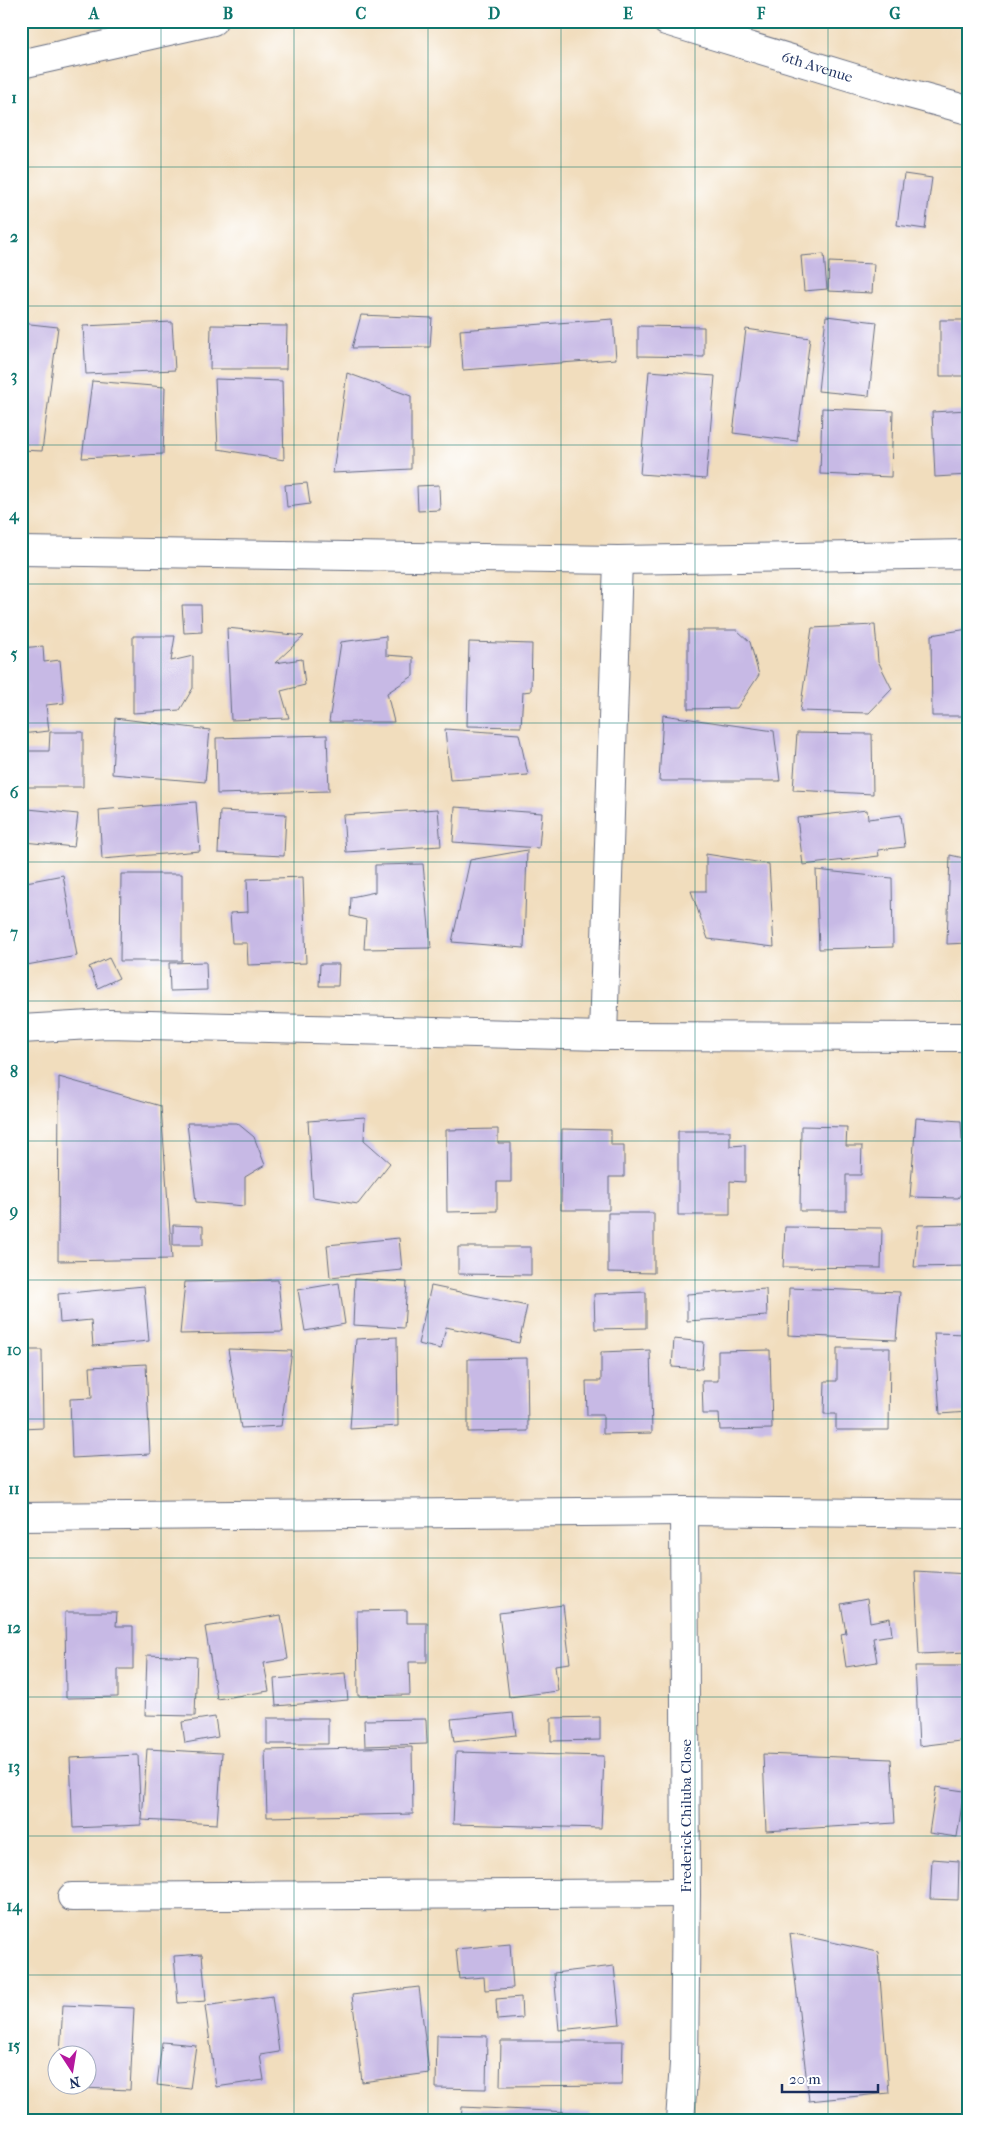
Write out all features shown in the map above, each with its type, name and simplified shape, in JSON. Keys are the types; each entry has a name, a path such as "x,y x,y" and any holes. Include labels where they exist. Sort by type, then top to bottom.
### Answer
{"street":[{"path":"21,64 214,21"},
{"name":"6th Avenue","path":"666,21 887,88 968,110"},
{"path":"21,551 618,560 968,554"},
{"path":"603,1036 618,560"},
{"path":"21,1029 108,1024 603,1036 968,1037"},
{"path":"21,1517 684,1511 968,1514"},
{"name":"Frederick Chiluba Close","path":"680,2121 684,2064 686,1893 684,1511"},
{"path":"72,1898 686,1893"}],"building":[{"path":"904,174 932,178 925,229 897,225"},
{"path":"824,254 827,289 804,291 801,256"},
{"path":"829,262 874,264 872,293 828,291"},
{"path":"361,315 432,318 430,347 352,348"},
{"path":"826,316 877,322 869,396 818,391"},
{"path":"613,319 616,359 463,370 460,330"},
{"path":"940,320 968,320 968,376 940,376"},
{"path":"172,322 175,370 86,374 83,326"},
{"path":"21,323 58,327 42,451 21,450"},
{"path":"211,325 287,326 286,369 210,369"},
{"path":"638,326 704,327 704,357 638,356"},
{"path":"746,329 810,338 797,441 733,433"},
{"path":"649,371 715,376 706,479 640,474"},
{"path":"347,373 411,396 411,469 333,473"},
{"path":"215,379 282,381 284,460 218,449"},
{"path":"92,381 165,387 163,454 82,458"},
{"path":"822,408 893,411 891,477 820,474"},
{"path":"968,410 968,475 935,477 932,412"},
{"path":"307,483 310,504 287,507 285,485"},
{"path":"439,485 440,510 418,511 417,486"},
{"path":"182,605 201,605 202,632 184,633"},
{"path":"875,625 878,661 892,689 869,713 800,711 812,628"},
{"path":"227,628 304,636 275,663 302,659 305,685 281,691 289,718 231,720"},
{"path":"968,629 968,716 932,716 931,635"},
{"path":"688,630 737,630 750,642 759,675 737,708 688,709"},
{"path":"133,636 175,636 171,661 193,656 193,688 180,710 133,713"},
{"path":"386,636 386,655 413,657 413,676 387,693 394,722 329,722 341,642"},
{"path":"469,642 532,644 531,691 523,692 521,727 467,726"},
{"path":"43,646 44,662 60,660 64,703 46,705 49,731 21,734 21,648"},
{"path":"663,715 774,731 780,781 659,781"},
{"path":"115,718 210,730 205,782 112,774"},
{"path":"445,729 519,734 528,775 450,780"},
{"path":"50,732 83,732 83,787 21,787 21,751 49,751"},
{"path":"797,733 872,734 873,794 793,790"},
{"path":"327,735 329,791 217,794 216,738"},
{"path":"196,802 200,851 102,859 99,810"},
{"path":"455,807 542,813 539,848 453,842"},
{"path":"28,809 78,814 74,847 24,842"},
{"path":"438,809 441,846 346,852 343,815"},
{"path":"867,810 868,819 901,815 905,847 878,850 879,856 803,865 797,818"},
{"path":"220,811 286,814 284,856 218,853"},
{"path":"527,850 524,948 452,942 470,860"},
{"path":"706,854 769,864 774,947 708,939 691,891 706,891"},
{"path":"950,855 968,859 968,943 947,944"},
{"path":"423,864 431,948 364,949 366,920 350,916 351,897 375,892 375,865"},
{"path":"816,870 892,878 893,947 819,949"},
{"path":"121,874 182,874 182,961 120,961"},
{"path":"63,875 77,956 21,966 21,883"},
{"path":"303,877 306,963 248,965 247,943 232,943 230,913 248,912 247,879"},
{"path":"109,958 119,978 98,988 89,967"},
{"path":"206,962 207,990 170,991 169,963"},
{"path":"320,964 339,964 338,986 319,986"},
{"path":"59,1077 161,1106 172,1259 58,1261"},
{"path":"365,1117 364,1140 390,1163 358,1204 313,1197 308,1121"},
{"path":"916,1118 961,1121 962,1140 968,1147 968,1184 958,1198 910,1197"},
{"path":"187,1123 237,1123 254,1137 265,1165 245,1177 245,1206 196,1202"},
{"path":"801,1126 847,1127 846,1146 862,1146 861,1175 846,1175 846,1211 800,1211"},
{"path":"498,1129 498,1143 511,1143 511,1182 497,1182 497,1211 447,1212 446,1130"},
{"path":"562,1129 611,1130 611,1145 624,1145 624,1177 609,1177 609,1210 561,1210"},
{"path":"678,1131 730,1131 730,1146 745,1145 745,1182 730,1181 730,1215 678,1215"},
{"path":"608,1213 654,1213 654,1273 608,1272"},
{"path":"968,1224 968,1266 914,1267 918,1225"},
{"path":"173,1225 203,1226 203,1245 173,1245"},
{"path":"785,1227 882,1228 881,1268 783,1267"},
{"path":"399,1238 402,1270 330,1277 327,1245"},
{"path":"21,1242 25,1259 21,1260"},
{"path":"458,1247 531,1247 531,1275 458,1274"},
{"path":"355,1279 407,1282 404,1328 353,1325"},
{"path":"278,1280 283,1332 180,1334 185,1282"},
{"path":"339,1283 345,1324 305,1331 298,1290"},
{"path":"144,1286 149,1341 93,1346 91,1320 60,1323 58,1294"},
{"path":"431,1286 527,1306 519,1343 446,1327 441,1349 418,1344"},
{"path":"789,1288 900,1292 896,1340 788,1335"},
{"path":"766,1289 767,1316 687,1321 687,1294"},
{"path":"646,1292 646,1328 595,1329 594,1294"},
{"path":"934,1333 968,1334 968,1412 940,1414"},
{"path":"397,1337 398,1426 350,1429 356,1339"},
{"path":"674,1339 704,1342 702,1369 672,1367"},
{"path":"837,1348 890,1348 889,1430 836,1430 836,1414 824,1414 825,1381 837,1381"},
{"path":"228,1349 292,1351 281,1426 241,1428"},
{"path":"21,1350 42,1350 43,1428 21,1429"},
{"path":"650,1350 652,1433 603,1434 603,1415 587,1415 586,1381 601,1381 601,1352"},
{"path":"770,1350 772,1429 720,1430 719,1414 703,1414 702,1381 718,1381 718,1351"},
{"path":"527,1358 528,1431 468,1432 468,1359"},
{"path":"146,1364 150,1454 72,1458 70,1399 92,1398 90,1367"},
{"path":"915,1571 968,1574 968,1652 919,1654"},
{"path":"867,1599 870,1622 890,1618 892,1635 873,1638 877,1662 846,1667 841,1634 846,1633 841,1604"},
{"path":"563,1605 570,1663 555,1665 558,1691 509,1697 499,1613"},
{"path":"407,1610 407,1623 427,1623 427,1662 409,1662 410,1695 358,1696 357,1611"},
{"path":"65,1612 117,1612 116,1626 133,1626 133,1669 118,1669 118,1697 66,1698"},
{"path":"281,1615 288,1659 264,1663 269,1691 217,1699 205,1627"},
{"path":"147,1655 197,1657 195,1716 145,1715"},
{"path":"915,1666 968,1666 968,1740 919,1746"},
{"path":"345,1673 348,1700 276,1706 274,1679"},
{"path":"513,1713 516,1735 454,1742 451,1719"},
{"path":"215,1717 218,1737 185,1743 182,1722"},
{"path":"600,1717 600,1740 551,1741 551,1718"},
{"path":"267,1718 328,1718 328,1744 267,1744"},
{"path":"426,1719 427,1744 365,1746 364,1720"},
{"path":"412,1747 413,1814 267,1817 265,1750"},
{"path":"147,1749 222,1753 217,1824 142,1820"},
{"path":"456,1752 604,1756 601,1828 453,1824"},
{"path":"763,1754 891,1759 895,1823 766,1831"},
{"path":"138,1755 141,1825 73,1828 70,1758"},
{"path":"936,1787 964,1791 957,1837 929,1833"},
{"path":"932,1859 959,1861 958,1900 930,1899"},
{"path":"790,1933 878,1952 889,2093 809,2101"},
{"path":"510,1944 513,1988 485,1990 484,1977 459,1979 456,1949"},
{"path":"202,1954 206,2001 178,2003 174,1956"},
{"path":"614,1966 620,2024 559,2030 554,1973"},
{"path":"419,1987 429,2073 362,2082 352,1995"},
{"path":"272,1996 279,2052 260,2055 264,2080 216,2087 205,2006"},
{"path":"521,1997 522,2018 497,2020 496,1999"},
{"path":"63,2005 134,2008 130,2090 98,2089 98,2044 61,2044"},
{"path":"437,2035 487,2036 486,2089 436,2088"},
{"path":"501,2041 623,2041 622,2085 500,2086"},
{"path":"162,2042 196,2045 190,2089 157,2085"},
{"path":"462,2107 591,2113 591,2121 461,2121"}]}
